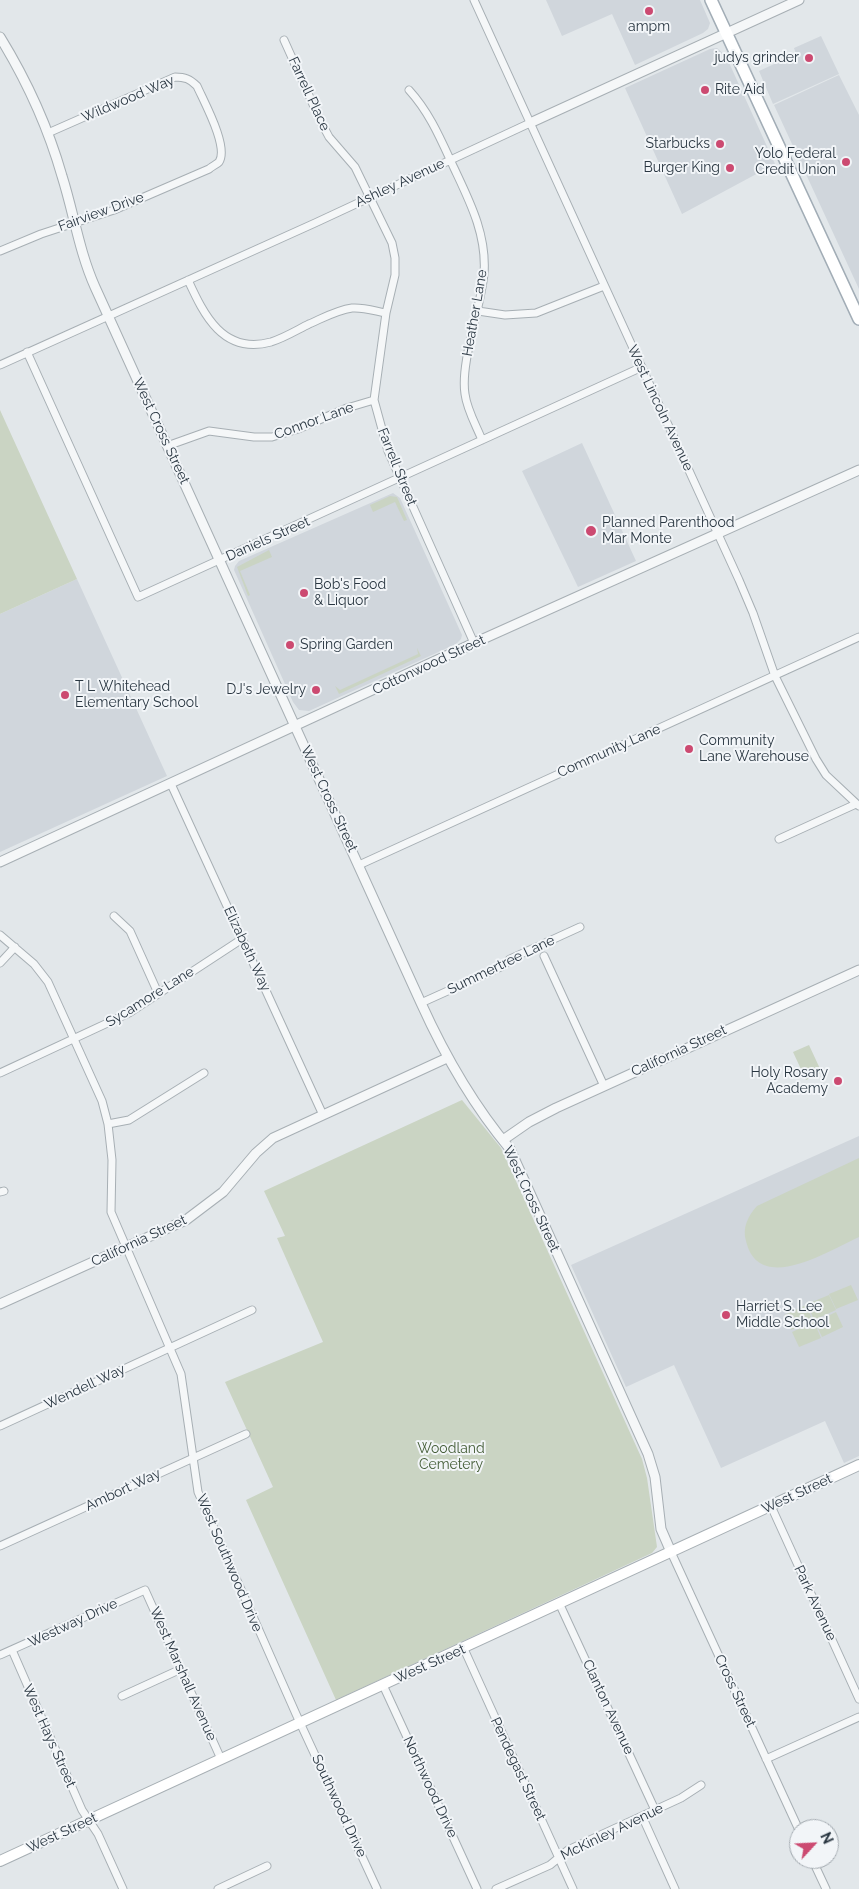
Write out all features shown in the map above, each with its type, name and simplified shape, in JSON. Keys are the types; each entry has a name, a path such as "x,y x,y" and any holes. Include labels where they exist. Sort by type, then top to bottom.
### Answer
{"main road":[{"path":"711,0 859,320"},
{"name":"West Street","path":"0,1861 859,1466"}],"street":[{"name":"West Lincoln Avenue","path":"474,0 753,612 775,676 816,759 826,775 858,805"},
{"name":"Ashley Avenue","path":"0,365 315,223 450,159 799,0"},
{"name":"West Cross Street","path":"1,39 4,51 25,80 48,133 65,186 82,255 108,316 421,1003 447,1058 481,1113 503,1140 531,1195 648,1454 655,1476 661,1529 671,1552"},
{"name":"Farrell Place","path":"284,40 329,137 355,167 370,196"},
{"name":"Wildwood Way","path":"48,133 175,77 182,77 190,80 197,86 220,141 222,152"},
{"name":"Heather Lane","path":"409,90 429,115 472,204 483,248 484,272 466,368 464,393 482,440"},
{"name":"Fairview Drive","path":"0,252 41,234 114,210 209,169 218,162 222,152"},
{"name":"Farrell Street","path":"370,196 392,243 395,258 395,275 386,313 374,400 388,451 474,644"},
{"path":"188,280 201,310 211,324 236,340 252,343 273,341 339,311 354,308 386,313"},
{"path":"478,311 505,315 536,313 604,286"},
{"name":"Daniels Street","path":"27,352 138,597 642,368"},
{"name":"Connor Lane","path":"167,446 209,431 272,437 298,429 347,408 374,400"},
{"name":"Cottonwood Street","path":"0,862 474,644 859,470"},
{"name":"Community Lane","path":"359,865 859,637"},
{"name":"Elizabeth Way","path":"171,784 323,1115"},
{"path":"779,839 858,805"},
{"path":"114,916 130,931 158,993"},
{"name":"Summertree Lane","path":"421,1003 503,966 510,959 580,927"},
{"name":"West Southwood Drive","path":"0,935 42,972 76,1038 102,1100 108,1124 112,1160 111,1212 181,1374 186,1393 192,1458 198,1492 300,1723"},
{"name":"Sycamore Lane","path":"0,1073 129,1013 242,939"},
{"path":"0,964 15,947"},
{"path":"544,956 604,1086"},
{"name":"California Street","path":"503,1140 541,1115 859,970"},
{"name":"California Street","path":"0,1304 125,1248 197,1213 230,1185 267,1142 447,1058"},
{"path":"108,1124 129,1120 204,1073"},
{"name":"Wendell Way","path":"0,1426 252,1310"},
{"name":"Ambort Way","path":"0,1546 246,1434"},
{"name":"Park Avenue","path":"771,1506 859,1699"},
{"name":"Cross Street","path":"671,1552 794,1819"},
{"name":"Westway Drive","path":"0,1655 145,1590"},
{"name":"West Marshall Avenue","path":"145,1590 221,1759"},
{"name":"Clanton Avenue","path":"560,1605 655,1810"},
{"name":"Pendegast Street","path":"464,1649 573,1889"},
{"name":"West Hays Street","path":"12,1650 122,1889"},
{"path":"122,1696 181,1669"},
{"name":"Northwood Drive","path":"383,1685 477,1889"},
{"path":"766,1759 859,1717"},
{"name":"Southwood Drive","path":"300,1723 377,1889"},
{"name":"McKinley Avenue","path":"496,1889 550,1865 568,1850 681,1798 700,1785"},
{"path":"642,1816 675,1889"},
{"path":"218,1889 267,1866"},
{"path":"817,1869 826,1889"}],"shaded area":[{"path":"546,0 700,0 710,23 708,29 703,33 635,65 612,14 562,36"},
{"path":"821,36 839,74 773,104 759,71 796,54 794,48"},
{"path":"717,48 726,56 775,164 682,214 625,88 710,49"},
{"path":"839,75 859,115 859,289 774,105"},
{"path":"582,443 636,561 578,587 522,471"},
{"path":"393,493 400,498 462,635 461,639 456,644 309,711 299,710 293,702 234,570 235,566 239,561"},
{"name":"T L Whitehead Elementary School","path":"77,579 167,776 0,852 0,614"},
{"name":"Harriet S. Lee Middle School","path":"859,1136 859,1456 844,1463 825,1421 721,1468 674,1365 626,1387 571,1265"}],"green space":[{"path":"0,410 77,579 0,614"},
{"path":"390,496 397,497 407,520 404,521 395,502 373,512 370,505"},
{"path":"269,550 272,557 240,571 250,595 248,596 237,567"},
{"path":"417,648 421,656 339,694 335,686 340,690 418,654"},
{"path":"809,1045 822,1073 806,1080 793,1052"},
{"name":"Woodland Cemetery","path":"462,1100 501,1148 642,1459 647,1478 657,1547 652,1553 336,1700 246,1500 273,1487 225,1382 323,1342 277,1238 285,1236 264,1191"},
{"path":"859,1158 859,1237 831,1251 796,1264 780,1267 765,1265 753,1257 746,1241 745,1227 757,1206"},
{"path":"851,1285 858,1300 836,1309 829,1294"},
{"path":"829,1295 836,1310 814,1320 807,1304"},
{"path":"806,1305 813,1321 791,1330 784,1315"},
{"path":"836,1312 843,1327 822,1337 815,1322"},
{"path":"814,1322 821,1338 799,1347 792,1332"}],"place":[{"name":"ampm","path":"649,11"},
{"name":"judys grinder","path":"809,58"},
{"name":"Rite Aid","path":"705,90"},
{"name":"Starbucks","path":"720,144"},
{"name":"Yolo Federal Credit Union","path":"846,162"},
{"name":"Burger King","path":"730,168"},
{"name":"Planned Parenthood Mar Monte","path":"591,531"},
{"name":"Bob's Food & Liquor","path":"304,593"},
{"name":"Spring Garden","path":"290,645"},
{"name":"DJ's Jewelry","path":"316,690"},
{"name":"T L Whitehead Elementary School","path":"65,695"},
{"name":"Community Lane Warehouse","path":"689,749"},
{"name":"Holy Rosary Academy","path":"838,1081"},
{"name":"Harriet S. Lee Middle School","path":"726,1315"}]}
